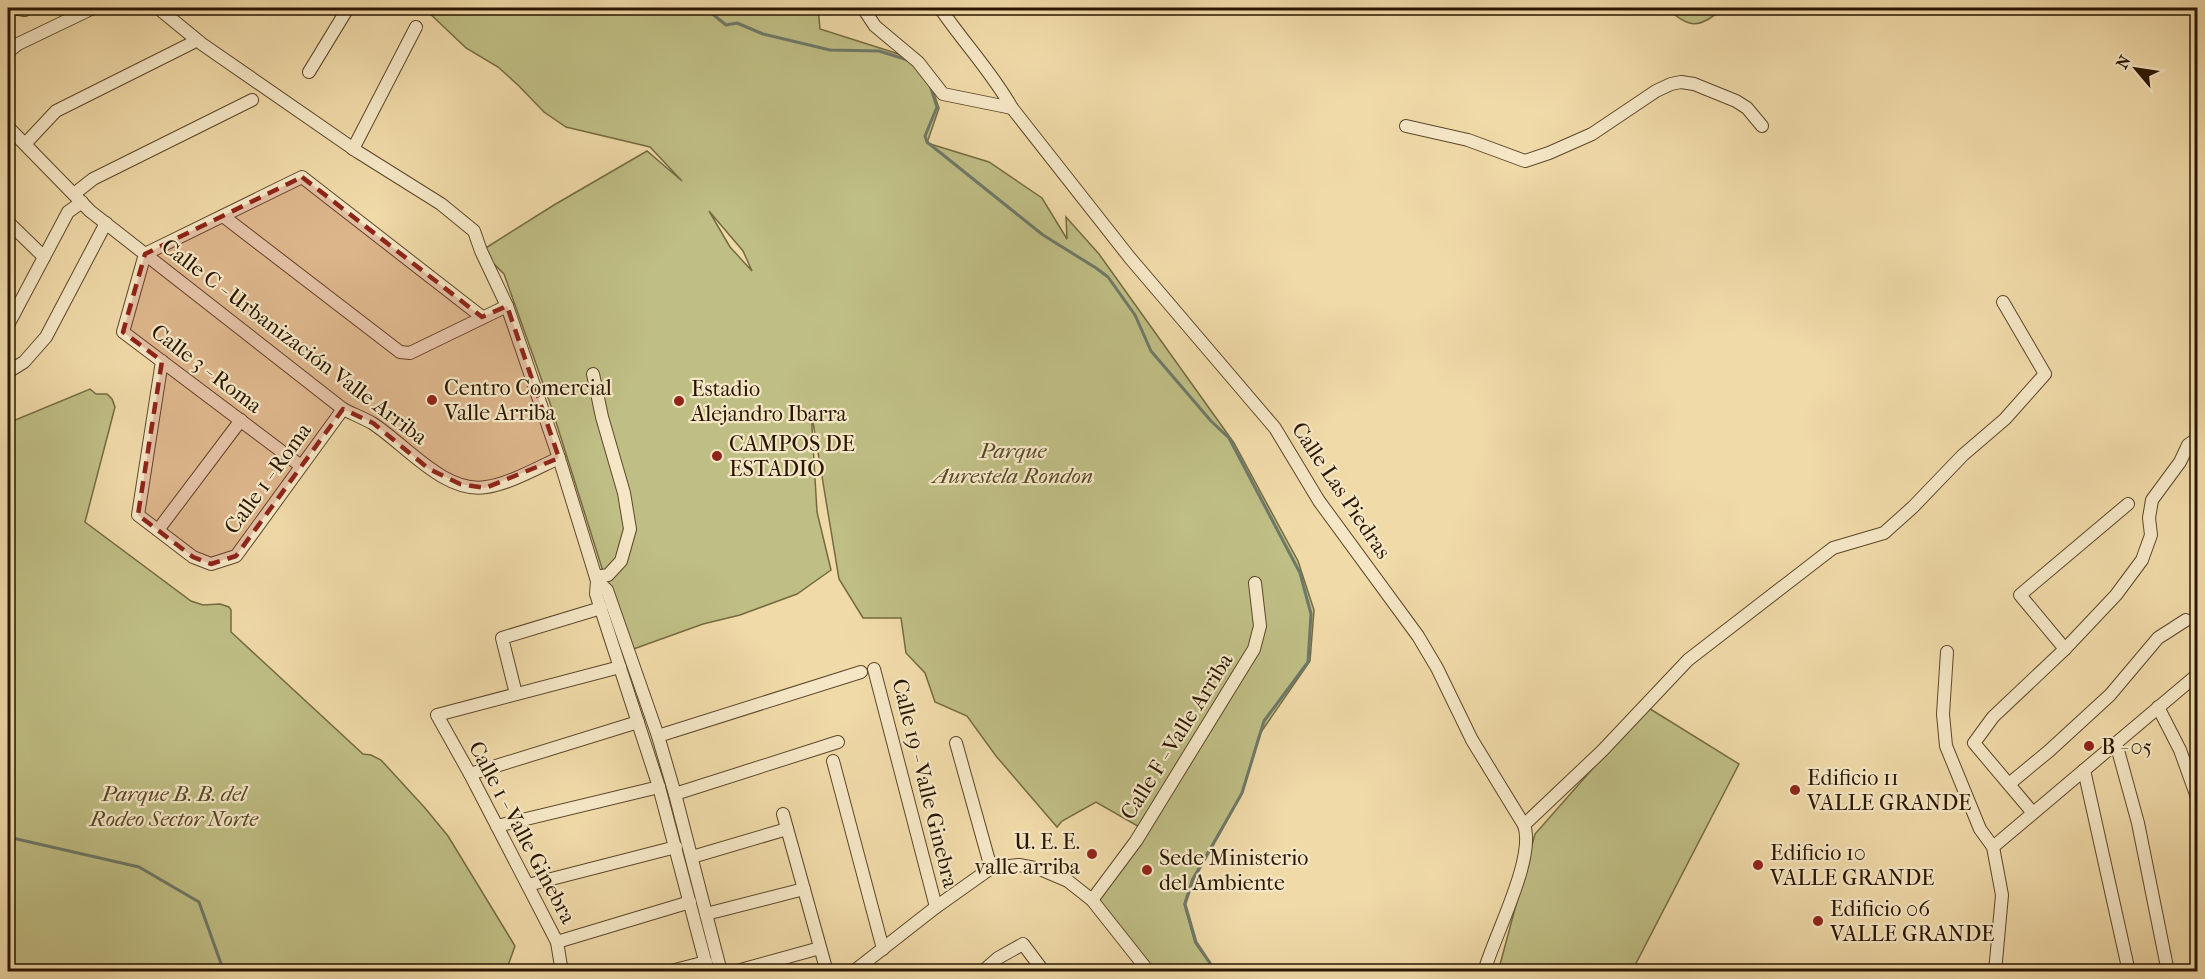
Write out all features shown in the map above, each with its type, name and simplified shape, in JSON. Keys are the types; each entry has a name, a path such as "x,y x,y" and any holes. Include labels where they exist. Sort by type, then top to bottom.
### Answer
{"street":[{"path":"12,8 25,10 27,8"},
{"path":"8,52 18,44 93,8"},
{"path":"158,8 202,44 353,149 441,204 474,231 507,306 559,458 596,579 596,594 659,787 707,967 667,972"},
{"path":"309,72 348,8"},
{"path":"863,8 875,26 918,62 943,94 1012,108"},
{"name":"Calle Las Piedras","path":"940,8 961,38 996,80 1012,108 1130,258 1275,428 1319,501 1414,629 1437,668 1472,740 1524,825"},
{"path":"353,149 416,27"},
{"path":"25,144 56,111 192,43"},
{"path":"1406,126 1468,140 1525,161 1592,134 1656,91 1682,82 1694,84 1736,101 1747,108 1762,126"},
{"path":"8,325 69,212 93,179 252,100"},
{"name":"Calle C - Urbanización Valle Arriba","path":"8,127 106,223 343,409 373,423 429,469 460,484 485,488 522,475 559,458"},
{"path":"145,254 303,177 483,317"},
{"path":"223,216 400,352 410,353 507,306"},
{"path":"8,222 44,257"},
{"path":"8,372 24,362 46,337 106,223"},
{"name":"Calle 3 - Roma","path":"145,254 123,332 301,466"},
{"path":"1484,972 1521,869 1528,835 1524,825 1602,751 1688,660 1833,548 1884,533 1913,507 1963,455 2004,419 2045,374 2003,302"},
{"name":"Calle 1 - Roma","path":"162,361 138,515 193,557 211,564 236,556 343,409"},
{"path":"593,374 602,417 624,493 630,529 621,561 608,575 596,579"},
{"path":"158,530 241,420"},
{"path":"2033,813 1974,743 1993,717 2065,650 2116,595 2142,560 2151,535 2149,518 2152,500 2180,462 2188,445 2198,438"},
{"path":"2065,650 2020,595 2128,504"},
{"path":"596,579 607,590 657,736 675,794 721,972"},
{"name":"Calle F - Valle Arriba","path":"1092,900 1136,841 1254,649 1260,626 1255,583"},
{"path":"601,608 502,638 516,694 620,667"},
{"path":"2009,784 2110,695 2158,638 2186,620"},
{"path":"1947,652 1944,714 1946,746 1980,829 1993,847 2002,895 1995,972"},
{"name":"Calle 19 - Valle Ginebra","path":"874,669 936,907"},
{"path":"657,736 861,672"},
{"path":"1993,847 2198,674"},
{"name":"Calle 1 - Valle Ginebra","path":"516,694 436,715 470,774 557,942 562,972"},
{"path":"2158,707 2180,750 2198,800"},
{"path":"470,774 638,722"},
{"path":"675,794 838,742"},
{"path":"956,743 991,868"},
{"path":"2116,743 2138,823 2168,972"},
{"path":"833,761 883,949"},
{"path":"2084,770 2129,972"},
{"path":"497,826 659,787"},
{"path":"783,814 827,972"},
{"path":"692,857 787,829"},
{"path":"528,885 676,847"},
{"path":"853,972 936,907 991,868 1019,865 1040,869 1068,881 1092,900 1149,972"},
{"path":"706,914 804,889"},
{"path":"557,942 690,902"},
{"path":"982,972 998,958 1023,944 1044,972"},
{"path":"733,972 820,948"}],"highlighted area":[{"path":"302,177 482,317 507,306 559,458 485,488 460,484 429,469 373,423 343,409 236,556 211,564 193,557 138,515 162,361 123,332 145,254"}],"green space":[{"name":"Parque Aurestela Rondon","path":"424,8 818,8 820,29 908,57 929,80 939,108 927,143 989,162 1042,198 1067,239 1066,217 1099,254 1234,443 1298,561 1314,610 1310,661 1259,735 1242,793 1192,879 1184,904 1195,943 1215,971 1150,971 1097,899 1143,829 1096,802 1062,821 1057,827 996,756 967,716 935,702 925,673 906,653 901,618 863,618 839,579 811,410 817,512 831,570 797,594 628,651 551,406 504,274 481,251 647,151 682,181 650,147 566,127 544,112 498,67 466,48","holes":["709,211 743,251 752,271 730,247"]},
{"path":"1667,8 1724,8 1708,20 1695,24 1682,20"},
{"name":"Parque B. B. del Rodeo Sector Norte","path":"90,389 96,394 107,394 115,407 85,522 191,601 203,605 220,604 229,607 231,632 363,754 381,760 448,836 515,946 506,971 8,971 8,423"},
{"path":"1647,707 1739,764 1632,971 1498,972 1535,834"}],"waterway":[{"path":"705,8 726,25 737,23 763,34 830,50 879,51 908,60"},
{"path":"930,85 937,107 925,136 927,142 1043,235 1108,277 1135,315 1151,351 1211,421 1229,438 1300,573 1311,614 1308,662 1264,721 1242,793 1193,880 1185,904 1196,942 1216,972"},
{"path":"8,837 139,867 199,902 224,972"}],"place":[{"name":"Centro Comercial Valle Arriba","path":"432,400"},
{"name":"Estadio Alejandro Ibarra","path":"679,401"},
{"name":"CAMPOS DE ESTADIO","path":"717,456"},
{"name":"B - 05","path":"2089,746"},
{"name":"Edificio 11 VALLE GRANDE","path":"1795,790"},
{"name":"U. E. E. valle arriba","path":"1092,854"},
{"name":"Edificio 10 VALLE GRANDE","path":"1758,865"},
{"name":"Sede Ministerio del Ambiente","path":"1147,870"},
{"name":"Edificio 06 VALLE GRANDE","path":"1818,921"}]}
